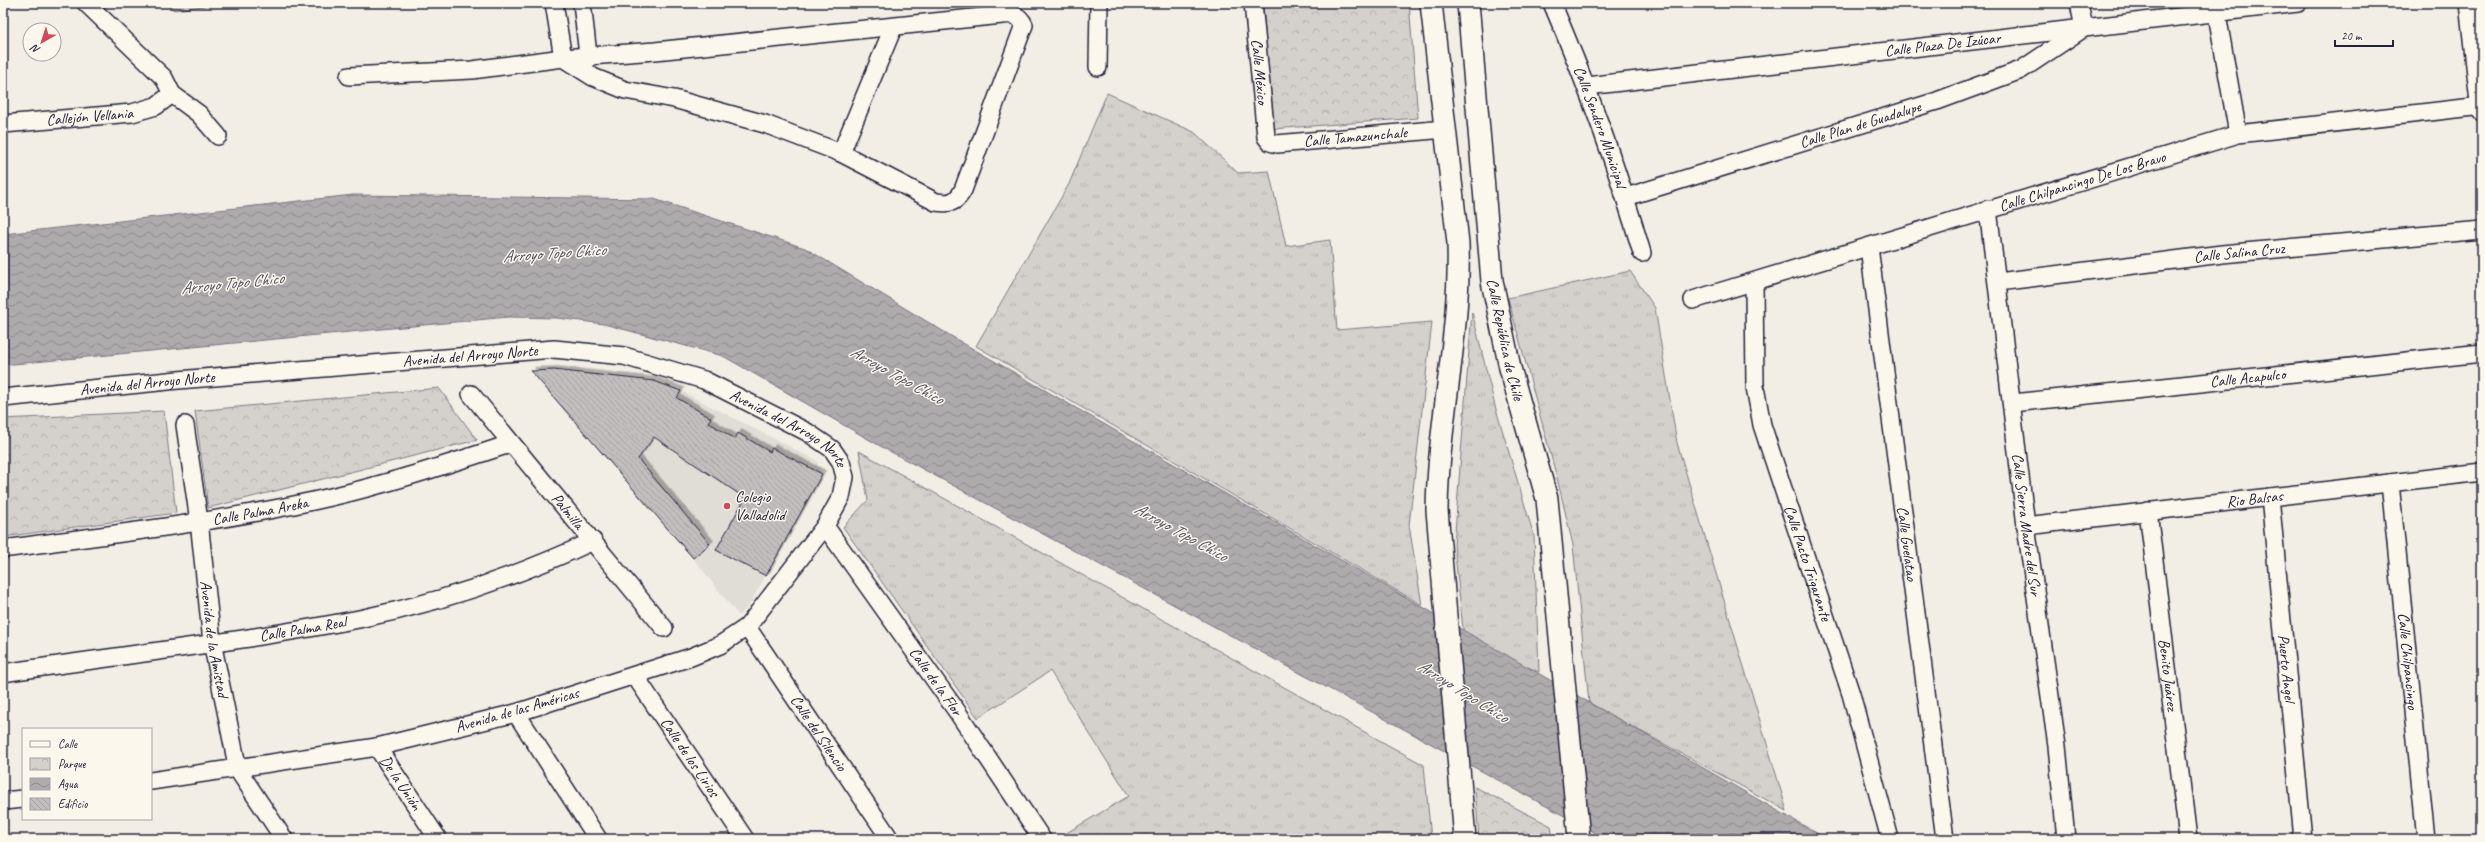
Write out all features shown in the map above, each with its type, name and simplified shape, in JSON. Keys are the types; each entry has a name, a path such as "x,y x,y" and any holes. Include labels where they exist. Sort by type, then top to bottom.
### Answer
{"street":[{"path":"86,3 164,78 172,94 199,114 218,136"},
{"path":"554,3 563,58"},
{"path":"582,3 585,63"},
{"path":"1098,67 1099,3"},
{"name":"Calle México","path":"1253,3 1268,141"},
{"path":"1431,3 1458,243 1459,276 1456,327 1437,484 1437,510 1465,839"},
{"name":"Calle República de Chile","path":"1468,3 1492,281 1510,368 1547,499 1579,839"},
{"name":"Calle Sendero Municipal","path":"1552,3 1587,86 1626,196 1642,253"},
{"path":"2079,3 2084,28"},
{"name":"Calle Plaza De Izúcar","path":"1587,86 2084,28 2216,8 2298,3"},
{"path":"2470,3 2482,110"},
{"path":"2216,8 2238,134"},
{"path":"349,76 472,70 563,58 585,63 625,90 674,99 765,124 840,153 936,202 948,204 954,202 964,190 1024,25 1021,19 1013,14 893,28 655,52 585,63"},
{"path":"840,153 893,28"},
{"name":"Calle Plan de Guadalupe","path":"1626,196 1937,101 2021,70 2084,28"},
{"name":"Callejón Vellania","path":"3,124 132,113 156,106 172,94"},
{"name":"Calle Chilpancingo De Los Bravo","path":"1693,300 2238,134 2482,106"},
{"name":"Calle Tamazunchale","path":"1268,141 1277,144 1444,129"},
{"name":"Calle Sierra Madre del Sur","path":"1988,209 2013,403 2026,526 2057,746 2066,839"},
{"name":"Calle Salina Cruz","path":"1998,282 2222,254 2482,230"},
{"name":"Calle Guelatao","path":"1869,247 1945,839"},
{"name":"Calle Pacto Trigarante","path":"1754,282 1755,387 1762,425 1851,694 1890,839"},
{"name":"Avenida del Arroyo Norte","path":"3,398 178,380 554,349 624,356 704,380 807,432 832,449 841,462 845,478 841,497 825,526"},
{"name":"Calle Acapulco","path":"2013,403 2482,353"},
{"name":"Palmilla","path":"472,394 510,444 593,541 664,628"},
{"name":"Avenida de la Amistad","path":"185,425 199,521 212,642 238,770 284,839"},
{"name":"Calle Palma Areka","path":"3,549 199,521 330,498 406,477 510,444"},
{"name":"Rio Balsas","path":"2026,526 2482,472"},
{"name":"Calle Chilpancingo","path":"2390,483 2426,839"},
{"name":"Puerto Angel","path":"2270,497 2303,839"},
{"name":"Benito Juárez","path":"2148,511 2188,839"},
{"name":"Avenida de las Américas","path":"152,782 238,770 377,747 516,714 706,652 747,627 825,526"},
{"name":"Calle de la Flor","path":"825,526 956,710 1042,839"},
{"name":"Calle Palma Real","path":"3,673 360,619 435,599 539,566 593,541"},
{"name":"Calle del Silencio","path":"747,627 890,839"},
{"name":"Calle de los Lirios","path":"635,676 745,839"},
{"path":"516,714 598,839"},
{"name":"De la Unión","path":"377,747 438,839"},
{"path":"3,801 22,799"}],"shaded area":[{"name":"Colegio Valladolid","path":"554,370 654,381 681,391 817,461 822,474 750,604 739,616 677,538 540,381 537,375"}],"green space":[{"path":"166,3 227,3 174,10"},
{"path":"1263,3 1409,3 1418,118 1272,129"},
{"path":"1107,93 1194,132 1238,173 1269,171 1286,246 1330,240 1337,330 1432,322 1409,525 1422,605 976,346 1069,184"},
{"path":"1630,271 1655,308 1677,443 1787,811 1589,703 1573,545 1557,478 1508,298"},
{"path":"1472,312 1495,406 1534,536 1539,672 1464,638 1454,545"},
{"path":"439,388 477,440 208,508 195,411"},
{"path":"164,411 176,513 3,537 3,419"},
{"path":"859,451 1424,765 1431,839 1066,839 1063,835 1129,796 1050,671 978,718 843,527 868,500"},
{"path":"1475,787 1551,826 1553,839 1479,839"}],"water":[{"name":"Arroyo Topo Chico","path":"353,195 654,199 805,248 961,342 1827,839 1607,839 882,447 723,356 604,324 557,318 508,317 3,365 3,234"}],"building":[{"name":"Colegio Valladolid","path":"554,370 654,381 681,391 677,398 711,418 708,422 735,439 738,433 770,452 772,448 822,474 766,576 716,550 745,498 654,437 638,459 710,544 693,558 531,371"}],"place":[{"name":"Colegio Valladolid","path":"727,506"}]}
